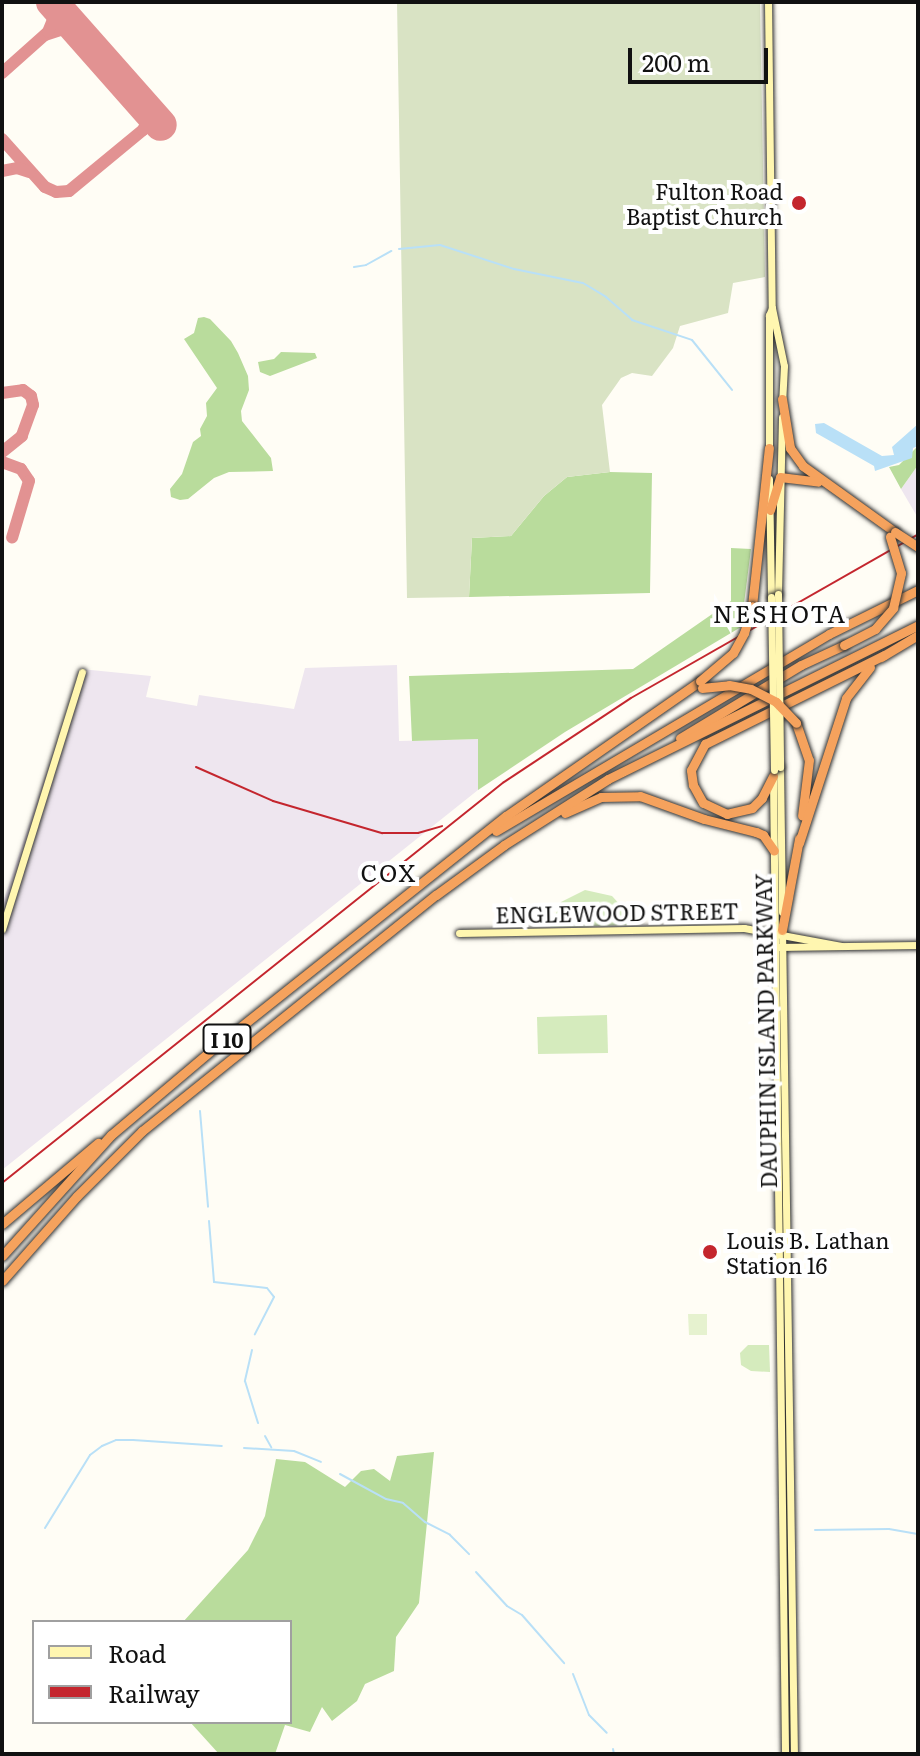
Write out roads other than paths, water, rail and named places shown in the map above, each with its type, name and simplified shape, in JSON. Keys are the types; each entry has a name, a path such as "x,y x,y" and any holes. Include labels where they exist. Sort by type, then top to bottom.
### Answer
{"highway":[{"path":"782,399 790,448 803,466 893,534 918,547"},
{"path":"473,845 506,816 653,711 701,684 723,665 738,646 752,606 769,448"},
{"path":"770,510 775,484 780,477 810,479 829,486"},
{"path":"650,758 758,690 875,629 893,608 901,573 893,534"},
{"name":"I 10","path":"2,1256 111,1135 427,878 473,845 596,768 790,656 918,590"},
{"name":"I 10","path":"2,1281 77,1196 142,1131 436,895 544,818 650,758 918,625"},
{"path":"775,771 763,796 752,808 727,814 703,803 693,785 691,770 698,752 713,740 918,635"},
{"path":"799,843 846,698 860,676 884,655"},
{"path":"701,684 751,689 776,702 796,723 809,760 799,843 780,932"},
{"path":"544,818 593,799 628,794 763,835 774,851"},
{"path":"720,824 774,832"},
{"path":"2,1224 84,1153 111,1135"}],"main road":[{"name":"DAUPHIN ISLAND PARKWAY","path":"768,2 772,308 784,366 774,596"},
{"name":"DAUPHIN ISLAND PARKWAY","path":"772,308 769,315 769,448 774,596 774,851 780,932"},
{"path":"2,929 82,672"},
{"name":"DAUPHIN ISLAND PARKWAY","path":"775,771 780,932 785,1754"},
{"name":"ENGLEWOOD STREET","path":"459,933 744,928 780,932 841,946"},
{"path":"779,947 918,945"},
{"name":"DAUPHIN ISLAND PARKWAY","path":"779,947 794,1754"}],"water":[{"path":"824,423 882,456 894,455 892,447 918,424 918,446 913,448 912,458 875,471 874,466 816,433 815,424"}],"waterway":[{"path":"399,249 440,245 514,269 583,283 606,297 632,320 692,340 732,390"},
{"path":"354,267 366,265 391,251"},
{"path":"200,1111 208,1207"},
{"path":"209,1221 214,1282 267,1288 274,1297 255,1334"},
{"path":"252,1350 245,1381 258,1423"},
{"path":"265,1436 271,1447"},
{"path":"45,1528 90,1455 102,1446 116,1440 222,1446"},
{"path":"244,1448 294,1451 321,1462"},
{"path":"340,1474 386,1499 403,1503 425,1522 450,1535 469,1554"},
{"path":"815,1530 889,1529 918,1534"},
{"path":"476,1572 507,1606 522,1615 564,1663"},
{"path":"573,1674 589,1715 607,1733"},
{"path":"613,1749 614,1754"}],"railway":[{"path":"2,1183 504,782 631,698 918,534"},
{"path":"196,767 273,801 382,833 418,833 442,826"}],"place":[{"name":"Fulton Road Baptist Church","path":"799,203"},
{"name":"Louis B. Lathan Station 16","path":"710,1252"}],"district":[{"name":"NESHOTA","path":"780,613"},
{"name":"COX","path":"389,872"}]}
